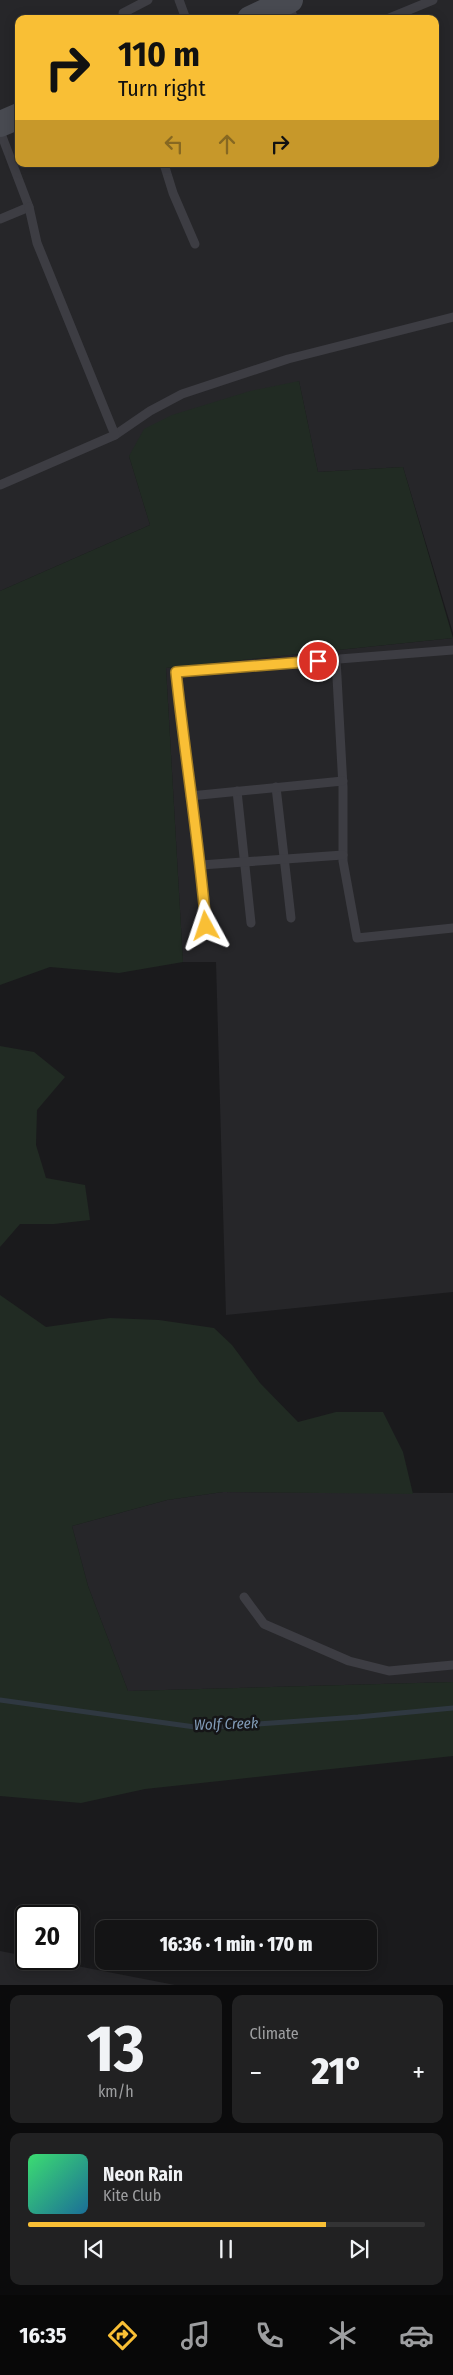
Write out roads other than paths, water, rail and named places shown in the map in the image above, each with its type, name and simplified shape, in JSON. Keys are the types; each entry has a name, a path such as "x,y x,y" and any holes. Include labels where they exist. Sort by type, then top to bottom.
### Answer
{"main road":[{"path":"263,15 290,7"},
{"path":"0,124 15,118"}],"lane":[{"path":"122,13 148,0"},
{"path":"180,0 185,15"},
{"path":"397,15 433,0"},
{"path":"0,131 29,207 37,243 115,435"},
{"path":"165,167 173,193 195,244"},
{"path":"0,219 29,207"},
{"path":"0,485 115,435 150,410 182,394 288,359 453,317"},
{"path":"206,926 201,865 190,796 176,672 453,650"},
{"path":"336,659 343,781 343,855 357,938 453,928"},
{"path":"190,796 343,781"},
{"path":"276,787 291,918"},
{"path":"237,791 243,862 251,922"},
{"path":"201,865 343,855"},
{"path":"244,1597 264,1624 349,1661 389,1671 453,1665"}],"waterway":[{"name":"Wolf Creek","path":"0,1700 202,1728 453,1708"}]}
